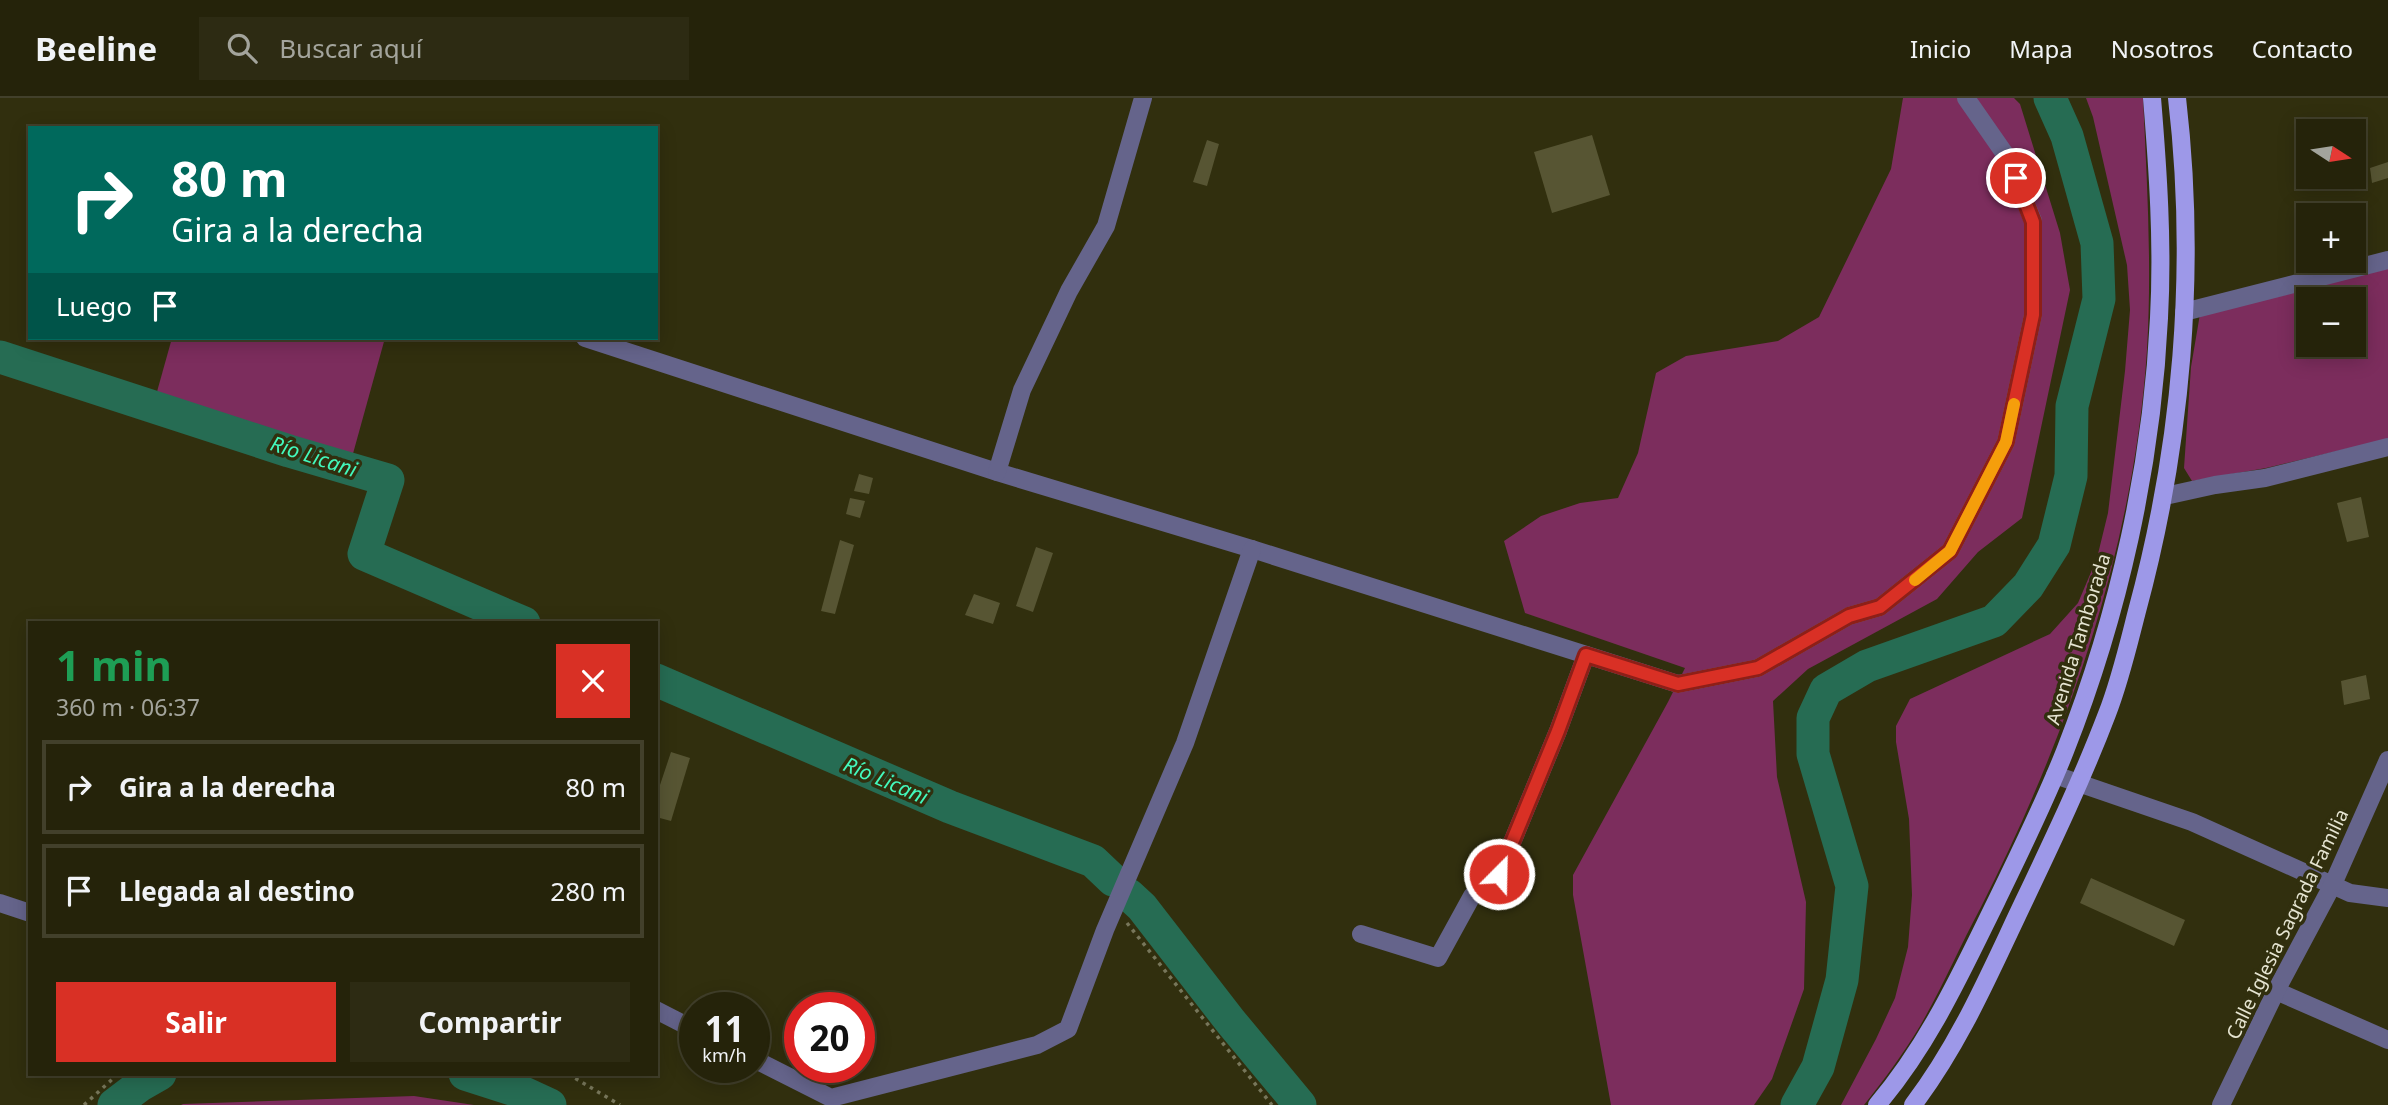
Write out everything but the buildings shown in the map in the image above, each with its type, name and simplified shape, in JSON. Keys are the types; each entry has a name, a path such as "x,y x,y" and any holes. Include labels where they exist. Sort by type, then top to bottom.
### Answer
{"main road":[{"name":"Avenida Tamborada","path":"1877,1105 1923,1044 1948,1000 2055,775 2092,677 2109,622 2140,479 2154,386 2161,236 2152,98"},
{"path":"1913,1105 1962,1032 2079,782 2108,711 2127,651 2165,496 2176,408 2186,268 2177,98"}],"street":[{"path":"997,472 1022,390 1069,291 1106,226 1143,98"},
{"path":"590,340 997,472 1252,549 1678,684 1758,668 1849,616 1880,607 1950,551 2006,442 2033,315 2033,222 2007,157 1966,98"},
{"path":"2184,312 2388,260"},
{"path":"2165,496 2265,478 2388,447"},
{"path":"770,1067 831,1098 1037,1045 1068,1029 1114,908 1185,743 1252,549"},
{"path":"1362,933 1438,958 1472,896 1499,874 1586,655"},
{"name":"Calle Iglesia Sagrada Familia","path":"2221,1105 2276,991 2333,884 2388,760"},
{"path":"2055,775 2192,822 2350,893 2388,898"},
{"path":"0,902 28,912"},
{"path":"2276,991 2388,1040"},
{"path":"658,1011 679,1022"}],"path":[{"path":"1114,908 1272,1105"},
{"path":"83,1105 116,1076"},
{"path":"571,1076 620,1105"}],"shaded area":[{"path":"1903,98 2014,98 2020,104 2060,233 2070,290 2022,518 1978,552 1937,599 1808,669 1773,701 1777,777 1806,902 1804,989 1772,1079 1754,1105 1611,1105 1573,895 1573,875 1685,668 1525,613 1504,541 1541,516 1580,503 1618,498 1638,453 1656,373 1686,356 1778,341 1819,317 1891,169"},
{"path":"2086,98 2143,98 2149,256 2147,350 2140,423 2112,566 2069,706 2013,841 1981,907 1928,1012 1893,1067 1864,1105 1841,1105 1895,998 1908,947 1912,895 1909,819 1896,742 1896,726 1910,699 2050,634 2078,603 2097,558 2108,513 2130,310 2127,265 2093,117"},
{"path":"2388,268 2388,439 2266,468 2192,481 2184,468 2191,367 2200,314 2296,291 2296,357 2366,357 2366,287 2310,287"},
{"path":"171,340 384,340 349,468 153,406"},
{"path":"414,1096 474,1105 181,1105 183,1104"}],"waterway":[{"path":"1797,1105 1818,1067 1842,980 1852,886 1813,754 1813,718 1826,690 1867,666 1994,621 2028,586 2054,545 2071,476 2072,406 2099,299 2097,243 2067,136 2050,98"},
{"name":"Río Licani","path":"0,357 289,451 388,480 364,554 519,621"},
{"name":"Río Licani","path":"658,681 950,807 1093,861 1113,880"},
{"name":"Río Licani","path":"1129,895 1142,907 1231,1022 1300,1105"},
{"path":"114,1105 156,1076"},
{"path":"471,1076 524,1093 550,1105"}],"slow traffic":[{"path":"1915,580 1950,551 2006,442 2014,404"}],"route":[{"path":"1499,874 1586,655 1678,684 1758,668 1849,616 1880,607 1950,551 2006,442 2033,315 2033,222 2016,178"}]}
